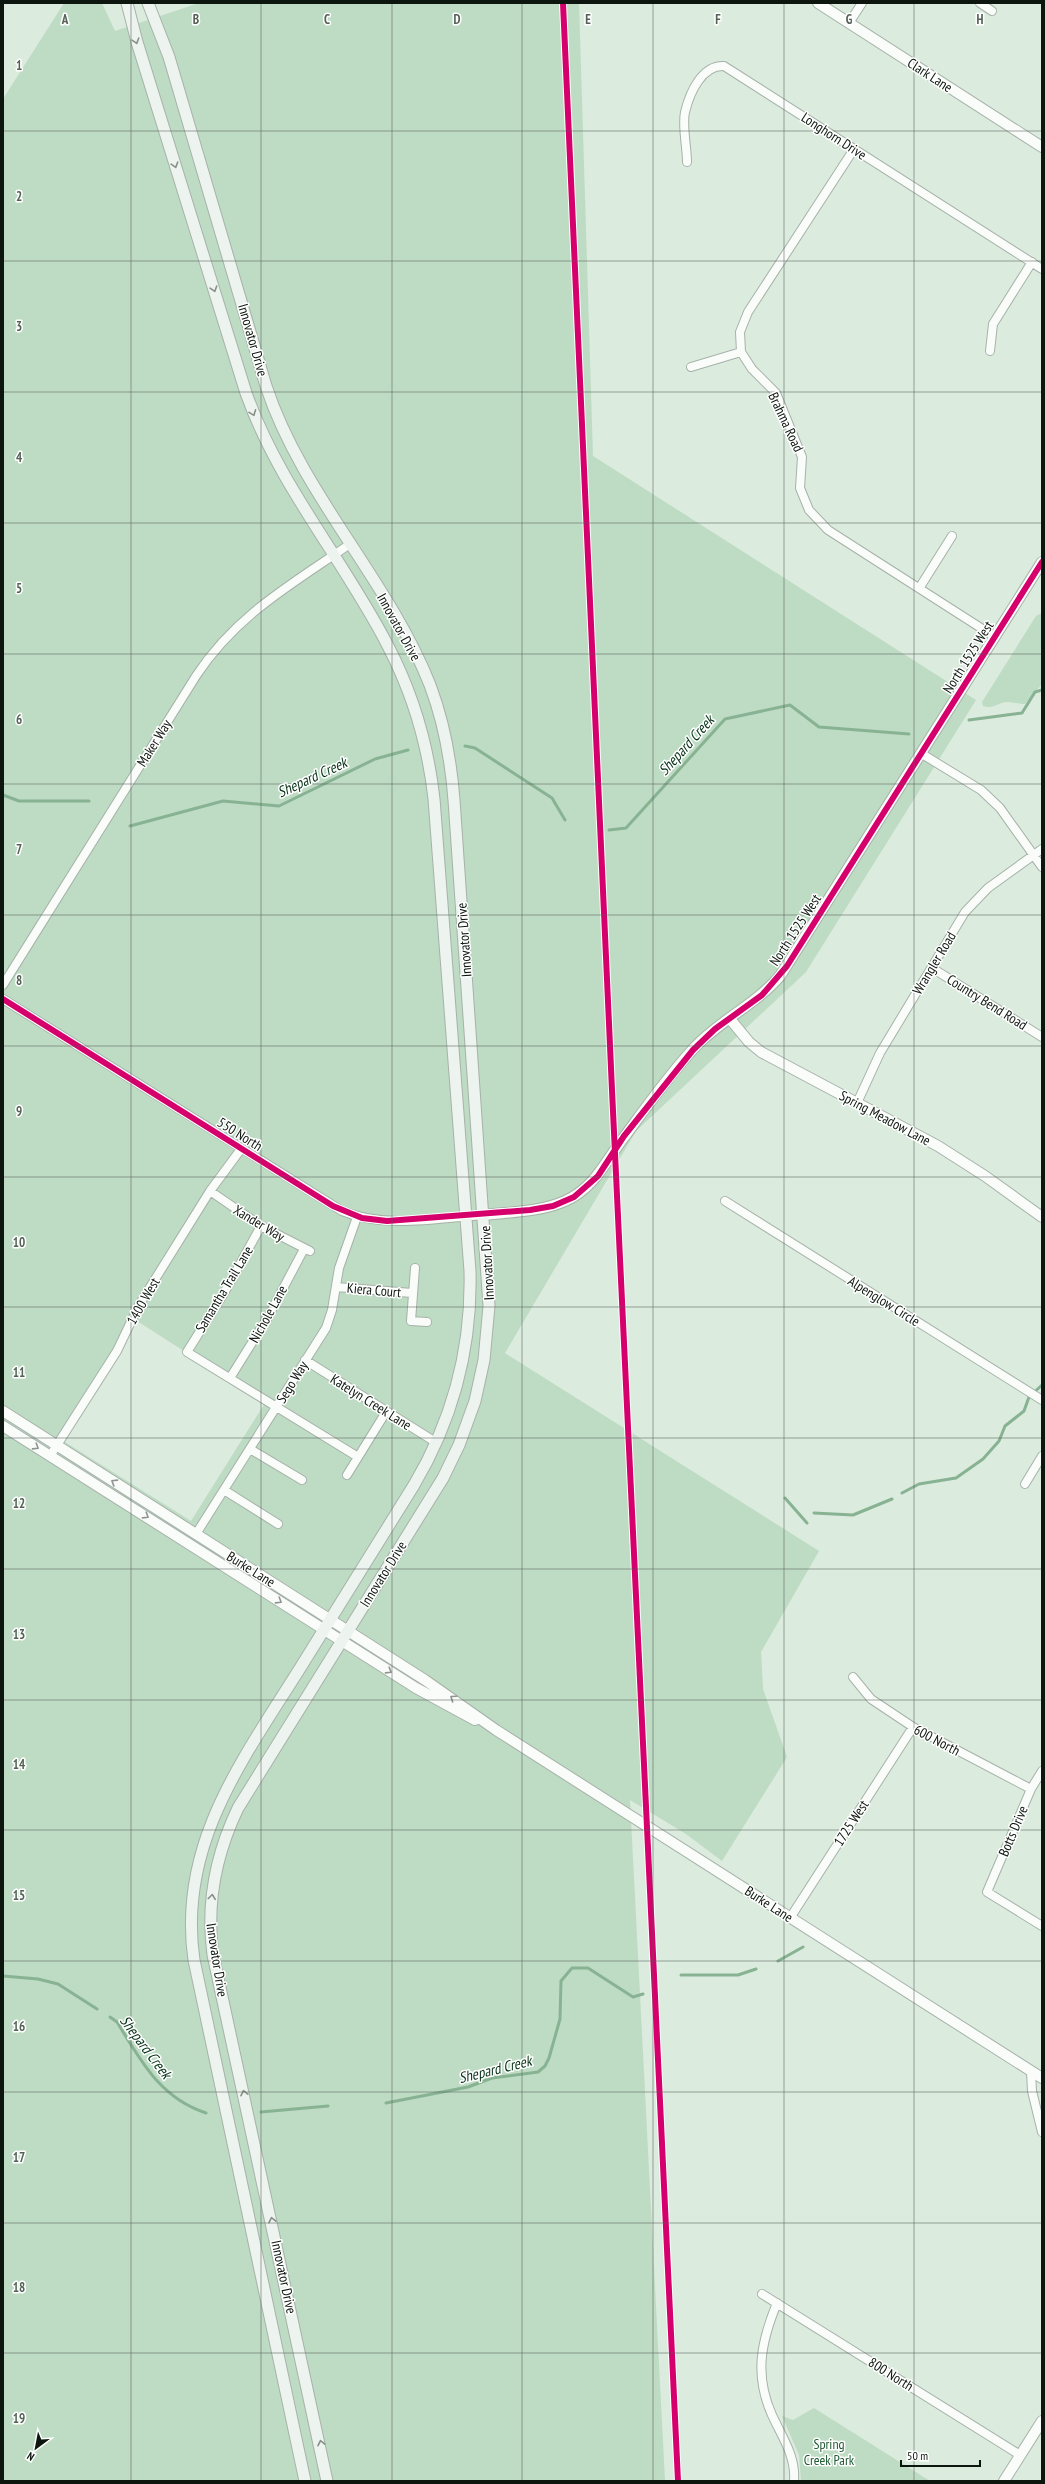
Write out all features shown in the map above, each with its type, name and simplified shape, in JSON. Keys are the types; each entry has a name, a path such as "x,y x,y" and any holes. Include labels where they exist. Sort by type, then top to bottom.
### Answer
{"main road":[{"name":"Innovator Drive","path":"127,3 139,49 252,412 280,471 379,628 397,664 416,714 428,758 434,799 466,1216 471,1289 466,1346 457,1390 437,1443 414,1485 223,1794 200,1855 190,1914 194,1960 305,2481"},
{"name":"Innovator Drive","path":"148,3 169,57 272,403 299,462 417,657 437,707 446,743 454,800 484,1215 489,1289 489,1323 484,1360 475,1401 459,1445 443,1478 238,1808 221,1852 210,1910 213,1955 327,2481"}],"street":[{"name":"Clark Lane","path":"818,3 1042,148"},
{"path":"849,23 862,3"},
{"path":"980,3 992,11"},
{"name":"Longhorn Drive","path":"687,162 685,113 696,85 706,71 714,66 724,66 1042,269"},
{"name":"Brahma Road","path":"854,149 748,312 740,332 742,352 752,369 776,393 802,457 800,488 809,510 828,530 995,637"},
{"path":"990,351 992,324 1032,262"},
{"path":"691,367 742,352"},
{"path":"920,588 952,536"},
{"name":"Maker Way","path":"3,985 196,676 218,645 253,611 350,544"},
{"name":"North 1525 West","path":"484,1215 547,1207 564,1202 583,1190 598,1176 624,1136 693,1050 708,1034 762,995 787,966 1042,562"},
{"path":"922,754 981,790 1000,808 1042,867"},
{"name":"Wrangler Road","path":"858,1103 880,1052 965,912 976,899 1042,849"},
{"name":"Country Bend Road","path":"932,968 1042,1037"},
{"name":"550 North","path":"3,1000 333,1206 358,1217 387,1221 484,1215"},
{"name":"Spring Meadow Lane","path":"730,1019 749,1042 761,1052 938,1146 985,1176 1042,1217"},
{"name":"1400 West","path":"50,1456 111,1361 134,1313 210,1191 240,1148"},
{"name":"Xander Way","path":"210,1191 261,1226 307,1250"},
{"name":"Alpenglow Circle","path":"725,1201 1042,1400"},
{"name":"Sego Way","path":"196,1534 326,1328 339,1268 358,1217"},
{"name":"Samantha Trail Lane","path":"230,1378 187,1352 224,1293 261,1226"},
{"name":"Nichole Lane","path":"230,1378 307,1250"},
{"name":"Kiera Court","path":"415,1268 411,1321 427,1322"},
{"name":"Kiera Court","path":"336,1286 412,1293"},
{"name":"Katelyn Creek Lane","path":"305,1360 437,1443"},
{"path":"230,1378 358,1457"},
{"name":"Burke Lane","path":"3,1411 443,1691 496,1730 1042,2078"},
{"path":"347,1475 386,1412"},
{"name":"Burke Lane","path":"3,1426 435,1699 496,1730"},
{"path":"250,1449 302,1480"},
{"path":"1025,1484 1042,1456"},
{"path":"224,1490 278,1524"},
{"name":"600 North","path":"853,1678 870,1699 913,1727 1031,1789"},
{"name":"1725 West","path":"790,1918 913,1727"},
{"name":"Botts Drive","path":"1042,1771 1031,1789 987,1892 1042,1926"},
{"path":"1031,2072 1032,2091 1042,2132"},
{"name":"800 North","path":"762,2294 1020,2455"},
{"path":"778,2303 765,2332 761,2354 761,2373 772,2415 791,2455 794,2481"},
{"path":"1004,2481 1042,2421"}],"green space":[{"path":"64,3 102,3 115,31 199,3 579,3 593,456 976,700 806,972 636,1131 505,1353 819,1551 761,1652 763,1689 787,1757 722,1861 686,1834 630,1800 665,2481 3,2481 3,99","holes":["134,1319 265,1403 191,1521 60,1439"]},
{"path":"1042,613 1042,684 1025,704 1008,702 989,707 983,706 982,702 1036,616"},
{"name":"Spring Creek Park","path":"814,2408 930,2481 801,2481 799,2455 782,2416 793,2420"}],"waterway":[{"name":"Shepard Creek","path":"969,720 1022,713 1035,692 1042,690"},
{"name":"Shepard Creek","path":"609,830 626,828 725,719 790,705 819,727 909,734"},
{"name":"Shepard Creek","path":"465,746 475,748 552,798 565,820"},
{"name":"Shepard Creek","path":"130,826 223,801 279,806 375,759 408,750"},
{"name":"Shepard Creek","path":"3,795 19,801 89,801"},
{"path":"902,1493 919,1484 956,1478 983,1459 999,1441 1005,1426 1024,1411 1029,1397 1042,1385"},
{"path":"785,1498 807,1523"},
{"path":"814,1513 853,1515 892,1499"},
{"name":"Shepard Creek","path":"778,1961 803,1947"},
{"name":"Shepard Creek","path":"386,2103 468,2087 492,2078 538,2072 545,2066 549,2058 560,2019 561,1981 572,1968 588,1968 633,1997 643,1994"},
{"name":"Shepard Creek","path":"681,1975 738,1975 756,1969"},
{"name":"Shepard Creek","path":"3,1976 38,1979 58,1984 97,2009"},
{"name":"Shepard Creek","path":"110,2017 117,2022 144,2064 164,2088 176,2098 206,2113"},
{"name":"Shepard Creek","path":"261,2112 328,2106"}],"cycle path":[{"path":"563,3 612,1090 678,2481"},
{"path":"3,999 333,1206 362,1218 387,1221 530,1210 553,1206 574,1197 598,1176 624,1136 693,1050 715,1029 762,995 787,966 1042,562"}]}
